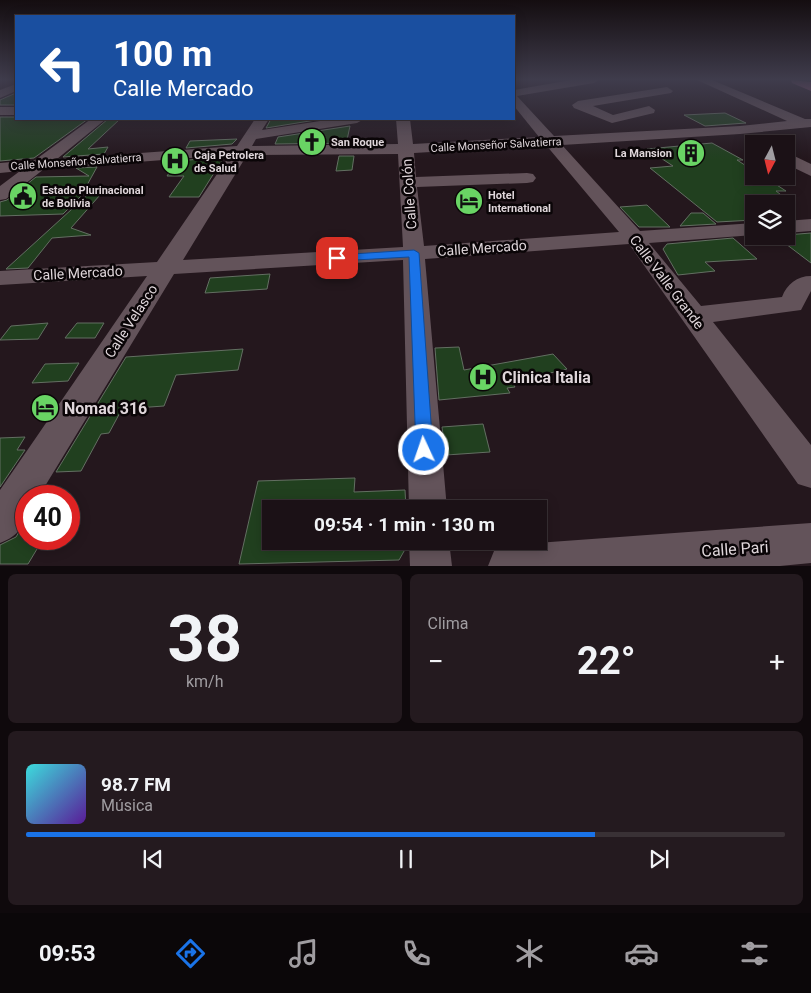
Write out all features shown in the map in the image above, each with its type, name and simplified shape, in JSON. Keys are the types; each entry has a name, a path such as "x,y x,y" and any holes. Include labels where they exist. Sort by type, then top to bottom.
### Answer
{"street":[{"name":"Calle Valle Grande","path":"520,106 634,237 811,472"},
{"path":"582,106 596,112 634,106"},
{"path":"766,106 807,123"},
{"path":"0,111 15,111"},
{"path":"0,195 98,120"},
{"name":"Calle Velasco","path":"0,524 261,120"},
{"path":"245,143 352,120"},
{"name":"Calle Colón","path":"403,120 414,253 428,500"},
{"name":"Calle Monseñor Salvatierra","path":"0,168 38,166 245,143 406,150 740,130 807,123"},
{"path":"740,130 749,135"},
{"path":"795,161 811,171"},
{"path":"408,182 527,178"},
{"path":"795,226 811,225"},
{"name":"Calle Mercado","path":"0,278 414,253 745,230"},
{"path":"693,316 792,304 796,293 805,283 811,283"},
{"name":"Calle Pari","path":"509,566 811,543"},
{"path":"429,550 430,566"}],"building":[{"path":"725,113 746,123 705,126 684,115"},
{"path":"0,117 15,117 15,120 87,120 34,158 0,161"},
{"path":"107,120 119,120 88,149 108,147 104,154 63,157"},
{"path":"270,120 316,120 266,128"},
{"name":"San Roque","path":"350,126 347,140 357,141 356,143 275,144 278,137"},
{"path":"237,139 232,144 186,148 190,141"},
{"path":"712,143 743,160 737,160 745,165 745,185 777,185 786,191 776,191 781,195 745,195 745,220 717,222 650,168 673,166 647,149"},
{"path":"339,156 354,156 352,170 336,171"},
{"path":"224,157 199,197 169,197 184,176 167,176 177,161"},
{"path":"97,167 81,196 63,214 0,216 0,202 7,200 36,177 89,176 76,168"},
{"path":"94,189 100,195 71,228 91,235 52,238 28,268 6,269"},
{"path":"647,205 670,227 639,227 620,207"},
{"path":"691,213 703,213 716,224 680,226"},
{"path":"811,233 811,263 787,245 795,245 795,234"},
{"path":"733,238 757,259 705,262 715,271 678,275 663,249 667,244"},
{"path":"270,274 267,289 205,293 210,278"},
{"path":"48,323 38,339 0,340 11,326"},
{"path":"77,323 104,323 95,338 65,338"},
{"name":"Clinica Italia","path":"459,347 464,370 553,354 567,369 512,382 515,387 507,388 510,393 439,400 435,348"},
{"path":"243,349 238,370 176,375 164,406 122,409 109,433 101,434 81,471 56,472 126,357"},
{"path":"79,363 68,381 32,383 45,364"},
{"path":"483,424 490,452 446,455 442,427"},
{"path":"25,437 17,450 25,450 0,487 0,438"},
{"path":"355,478 354,492 405,490 406,500 262,500 262,550 405,550 399,560 239,564 258,481"},
{"path":"15,538 15,550 36,550 28,564 0,564 0,545"}],"place":[{"name":"San Roque","path":"312,142"},
{"name":"La Mansion","path":"691,153"},
{"name":"Caja Petrolera de Salud","path":"175,161"},
{"name":"Estado Plurinacional de Bolivia","path":"23,196"},
{"name":"Hotel International","path":"469,201"},
{"name":"Clinica Italia","path":"483,377"},
{"name":"Nomad 316","path":"45,408"}],"route":[{"path":"337,258 414,253 424,450"}]}
